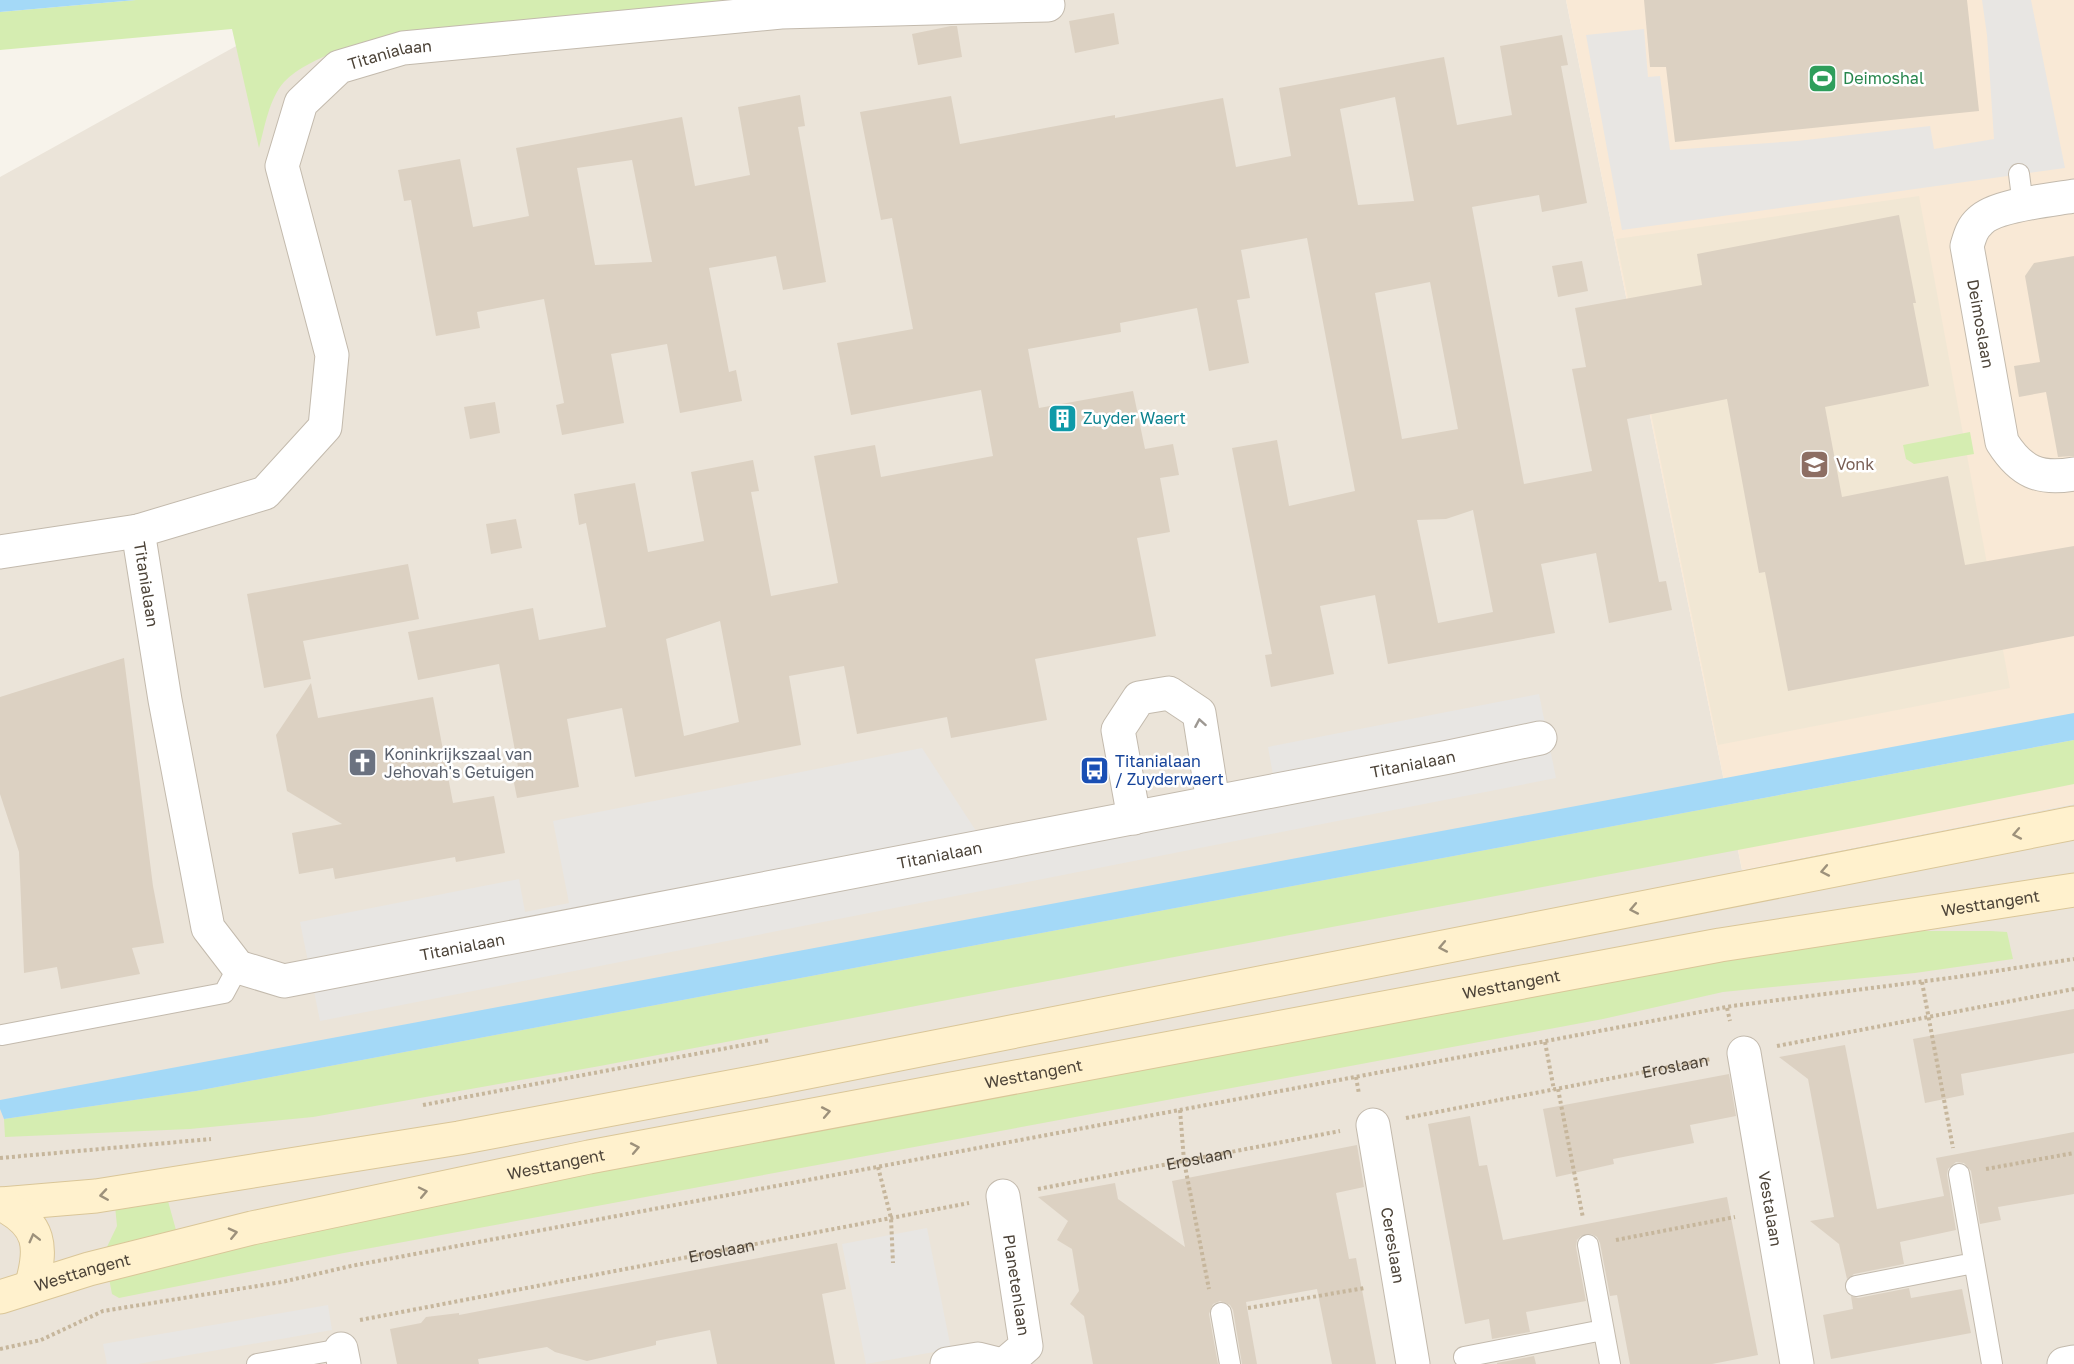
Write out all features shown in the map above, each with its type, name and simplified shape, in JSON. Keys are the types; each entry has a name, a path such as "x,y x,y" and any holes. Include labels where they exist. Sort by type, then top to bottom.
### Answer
{"main road":[{"path":"1,1204 96,1196 470,1136 783,1077 2074,823"},
{"name":"Westtangent","path":"0,1297 89,1269 252,1228 589,1157 1708,947 2074,890"},
{"path":"1,1204 27,1220 34,1232 39,1262 31,1287"}],"street":[{"name":"Titanialaan","path":"0,552 138,531 265,493 325,427 332,354 282,166 301,103 339,67 403,48 781,12 1048,5"},
{"name":"Deimoslaan","path":"2074,196 2021,190 1980,220 1971,231 1967,246 2002,442 2011,457 2024,469 2041,476 2059,477 2074,474"},
{"name":"Titanialaan","path":"138,531 165,700 208,928 237,967 284,981 1540,738"},
{"path":"1134,818 1118,730 1139,698 1170,693 1198,713 1214,802"},
{"name":"Vestalaan","path":"1744,1053 1797,1364"},
{"name":"Cereslaan","path":"1373,1125 1413,1364"},
{"name":"Planetenlaan","path":"1003,1196 1026,1346 1005,1364"},
{"path":"947,1364 978,1359 998,1364"},
{"path":"2064,1364 2074,1362"}],"lane":[{"path":"2,1035 224,993 237,967"},
{"path":"1959,1174 1992,1364"},
{"path":"1587,1245 1610,1364"},
{"path":"1856,1286 1974,1263"},
{"path":"1221,1312 1230,1364"},
{"path":"1464,1357 1603,1330"},
{"path":"257,1364 343,1356"}],"path":[{"path":"0,1349 40,1340 103,1311 282,1282 351,1266 1732,1006 1922,982 2074,959"},
{"path":"1922,982 1959,1174 2074,1153"},
{"name":"Eroslaan","path":"343,1356 349,1322 2074,989"},
{"path":"1545,1042 1587,1245 1771,1211"},
{"path":"1180,1110 1184,1161 1214,1315 1398,1282"},
{"path":"878,1167 891,1218 893,1263"}],"shaded area":[{"path":"319,0 1566,0 1742,870 2074,804 2074,1364 0,1364 0,177"},
{"path":"1566,0 2074,0 2074,804 1742,870"},
{"path":"1982,0 2031,0 2065,168 1622,230 1586,35 1644,29 1648,77 1660,76 1670,150 1797,141 1930,126 1934,149 1994,139 1987,35"},
{"name":"Vonk","path":"1919,196 2010,688 1718,745 1616,239"},
{"path":"1539,694 1556,778 320,1021 300,922 519,879 525,912 569,903 553,821 922,748 978,834 1273,775 1268,747"},
{"path":"927,1228 951,1349 866,1364 842,1244"},
{"path":"328,1305 332,1330 138,1364 107,1364 103,1344"}],"green space":[{"path":"136,0 874,0 337,51 302,68 284,82 271,105 259,148 232,29 0,50 0,12"},
{"path":"1970,432 1974,454 1914,464 1906,459 1903,445"},
{"path":"2074,740 2074,784 1869,825 600,1066 313,1117 190,1129 5,1137 4,1119 196,1091"},
{"path":"1861,931 2007,932 2013,959 1915,973 1723,992 1603,1019 344,1253 119,1298 112,1294 108,1273 172,1253"},
{"path":"166,1194 176,1230 105,1251 117,1226 115,1206"}],"water":[{"path":"0,0 136,0 0,12"},
{"path":"2074,713 2074,740 196,1091 4,1119 0,1109 0,1100"}],"building":[{"name":"Deimoshal","path":"1644,0 1967,0 1979,111 1675,142 1666,67 1650,67"},
{"path":"1114,13 1119,44 1075,53 1069,21"},
{"path":"957,26 962,57 918,65 912,34"},
{"name":"Zuyder Waert","path":"1562,35 1568,65 1561,66 1587,203 1542,212 1539,195 1472,207 1524,484 1592,471 1572,369 1586,367 1575,308 1702,285 1697,254 1899,215 1929,386 1825,407 1842,497 1948,476 1965,565 2074,546 2074,636 1788,691 1765,572 1759,573 1727,399 1627,419 1659,582 1666,581 1672,610 1609,623 1596,553 1541,564 1555,633 1388,664 1375,595 1320,606 1334,674 1271,687 1265,655 1272,654 1232,448 1277,440 1289,506 1355,491 1307,238 1241,250 1250,298 1237,300 1249,363 1209,371 1197,308 1120,323 1121,332 1028,349 1039,408 1133,391 1145,449 1173,444 1179,475 1160,478 1170,532 1137,538 1156,636 1035,659 1047,720 951,738 947,717 857,734 844,666 789,676 801,745 635,777 622,708 567,719 579,787 517,798 511,768 518,767 499,664 418,680 408,632 533,608 539,640 606,627 586,523 579,525 574,494 635,483 648,552 704,541 691,472 753,460 759,491 751,492 771,596 838,583 814,456 875,445 881,477 993,456 981,390 851,415 837,343 913,329 892,218 881,220 860,112 951,96 960,144 1115,115 1115,118 1223,98 1236,167 1291,156 1279,88 1444,57 1457,125 1512,115 1500,46","holes":["1395,97 1414,201 1358,205 1340,109","1430,282 1458,429 1402,439 1375,293","1473,510 1493,612 1438,623 1417,520 1446,519","720,621 739,722 684,736 666,639"]},
{"path":"800,95 805,126 798,127 826,282 783,290 776,256 709,268 729,372 736,370 742,401 680,413 667,344 611,354 624,423 562,435 556,405 564,403 544,299 477,312 480,328 436,336 411,200 404,201 398,170 460,159 473,227 529,216 516,148 682,117 695,186 750,175 738,107","holes":["632,160 652,262 595,265 577,168"]},
{"path":"2074,256 2074,456 2058,457 2046,392 2019,397 2014,366 2040,362 2025,276 2034,263"},
{"path":"1582,261 1588,291 1558,297 1552,266"},
{"path":"495,402 500,433 470,439 464,407"},
{"path":"516,519 522,548 491,554 486,524"},
{"path":"408,564 419,619 303,641 311,679 264,688 247,594"},
{"path":"124,658 153,886 164,943 132,948 140,974 61,989 57,967 24,973 19,852 0,794 0,697"},
{"path":"311,683 318,718 433,697 453,803 494,796 505,853 456,862 455,857 335,879 333,868 299,874 292,833 342,824 287,791 276,735"},
{"path":"2074,1009 2074,1053 1961,1074 1964,1095 1925,1103 1913,1039"},
{"path":"1845,1045 1877,1209 1944,1196 1936,1158 2074,1132 2074,1194 1998,1207 2001,1220 1980,1224 1971,1171 1964,1163 1956,1162 1948,1169 1947,1175 1956,1230 1900,1242 1904,1264 1854,1274 1847,1279 1839,1244 1810,1221 1834,1217 1808,1079 1779,1057"},
{"path":"1729,1074 1736,1116 1690,1125 1694,1143 1613,1159 1614,1164 1556,1177 1543,1109"},
{"path":"1470,1116 1479,1166 1487,1165 1503,1240 1727,1197 1758,1355 1712,1364 1630,1364 1617,1295 1610,1296 1600,1243 1597,1237 1591,1234 1581,1236 1577,1240 1576,1247 1586,1301 1526,1312 1530,1332 1492,1339 1489,1319 1465,1324 1428,1124"},
{"path":"1357,1145 1364,1187 1336,1193 1349,1259 1356,1258 1376,1364 1332,1364 1317,1289 1246,1302 1257,1364 1242,1364 1233,1310 1230,1305 1220,1301 1213,1304 1209,1314 1218,1364 1093,1364 1084,1316 1070,1304 1079,1291 1072,1249 1057,1240 1068,1221 1038,1197 1115,1183 1118,1199 1185,1247 1172,1181"},
{"path":"837,1243 846,1289 822,1294 835,1364 717,1364 710,1330 656,1341 656,1345 587,1361 555,1352 547,1347 478,1359 479,1364 397,1364 390,1329 421,1323 426,1317 459,1313 459,1315"},
{"path":"1909,1288 1911,1298 1962,1289 1971,1333 1831,1359 1823,1315 1853,1309 1851,1296 1858,1298"},
{"path":"1534,1356 1536,1364 1497,1364 1497,1363"}],"place":[{"name":"Deimoshal","path":"1822,78"},
{"name":"Zuyder Waert","path":"1062,418"},
{"name":"Vonk","path":"1815,464"},
{"name":"Koninkrijkszaal van Jehovah's Getuigen","path":"363,763"},
{"name":"Titanialaan / Zuyderwaert","path":"1094,770"}]}
